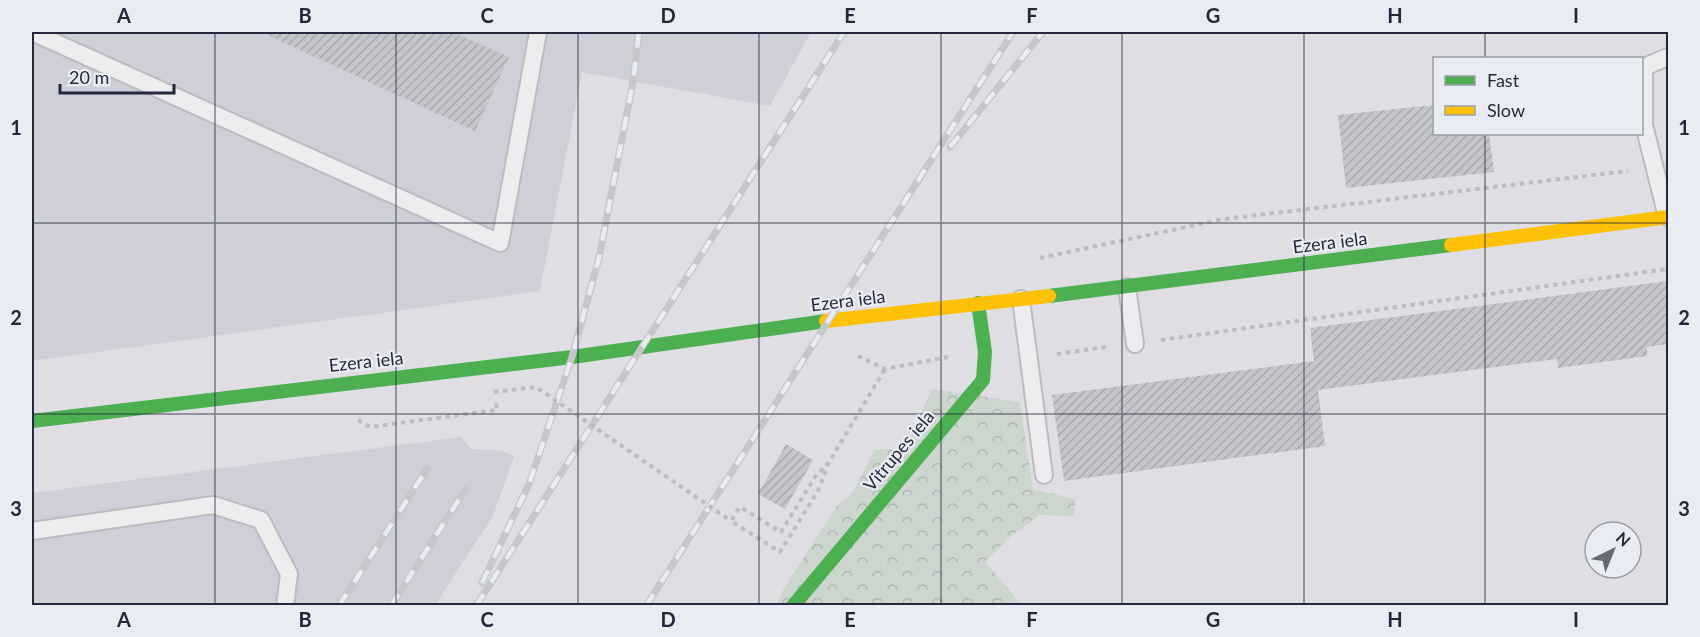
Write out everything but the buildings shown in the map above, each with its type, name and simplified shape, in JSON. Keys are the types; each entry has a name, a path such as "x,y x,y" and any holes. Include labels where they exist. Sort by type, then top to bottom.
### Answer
{"street":[{"name":"Ezera iela","path":"32,421 572,357 756,329 1127,287 1668,217"},
{"name":"Vitrupes iela","path":"793,606 983,380 985,352 978,303"}],"lane":[{"path":"32,32 500,243 538,32"},
{"path":"1668,57 1644,68 1644,125 1668,217"},
{"path":"1127,287 1135,344"},
{"path":"1021,298 1030,353 1044,475"},
{"path":"32,531 213,505 261,520 290,574 285,606"}],"path":[{"path":"1049,355 1668,268"},
{"path":"731,521 740,507 781,532 815,477 828,462 885,369 854,353"},
{"path":"494,392 536,387 780,552 818,491 828,462"},
{"path":"356,419 370,427 496,410 496,402"}],"shaded area":[{"path":"32,32 811,32 770,106 582,72 540,291 32,361"},
{"path":"461,437 471,449 501,450 514,457 493,516 435,605 32,605 32,493"}],"green space":[{"path":"932,389 1020,402 1033,489 1075,499 1074,516 1040,515 1012,535 985,562 1022,605 776,606 783,590 838,504 852,494 875,449 905,450"}],"railway":[{"path":"482,583 529,484 572,357 599,258 633,82 639,32"},
{"path":"476,606 844,32"},
{"path":"646,606 1013,32"},
{"path":"950,147 1043,32"},
{"path":"339,606 427,469"},
{"path":"391,606 465,490"}],"traffic: fast":[{"path":"1049,296 1451,245"},
{"path":"793,606 983,380 985,352 978,303"},
{"path":"32,421 572,357 826,321"}],"traffic: slow":[{"path":"1451,245 1668,217"},
{"path":"826,321 1049,296"}]}
